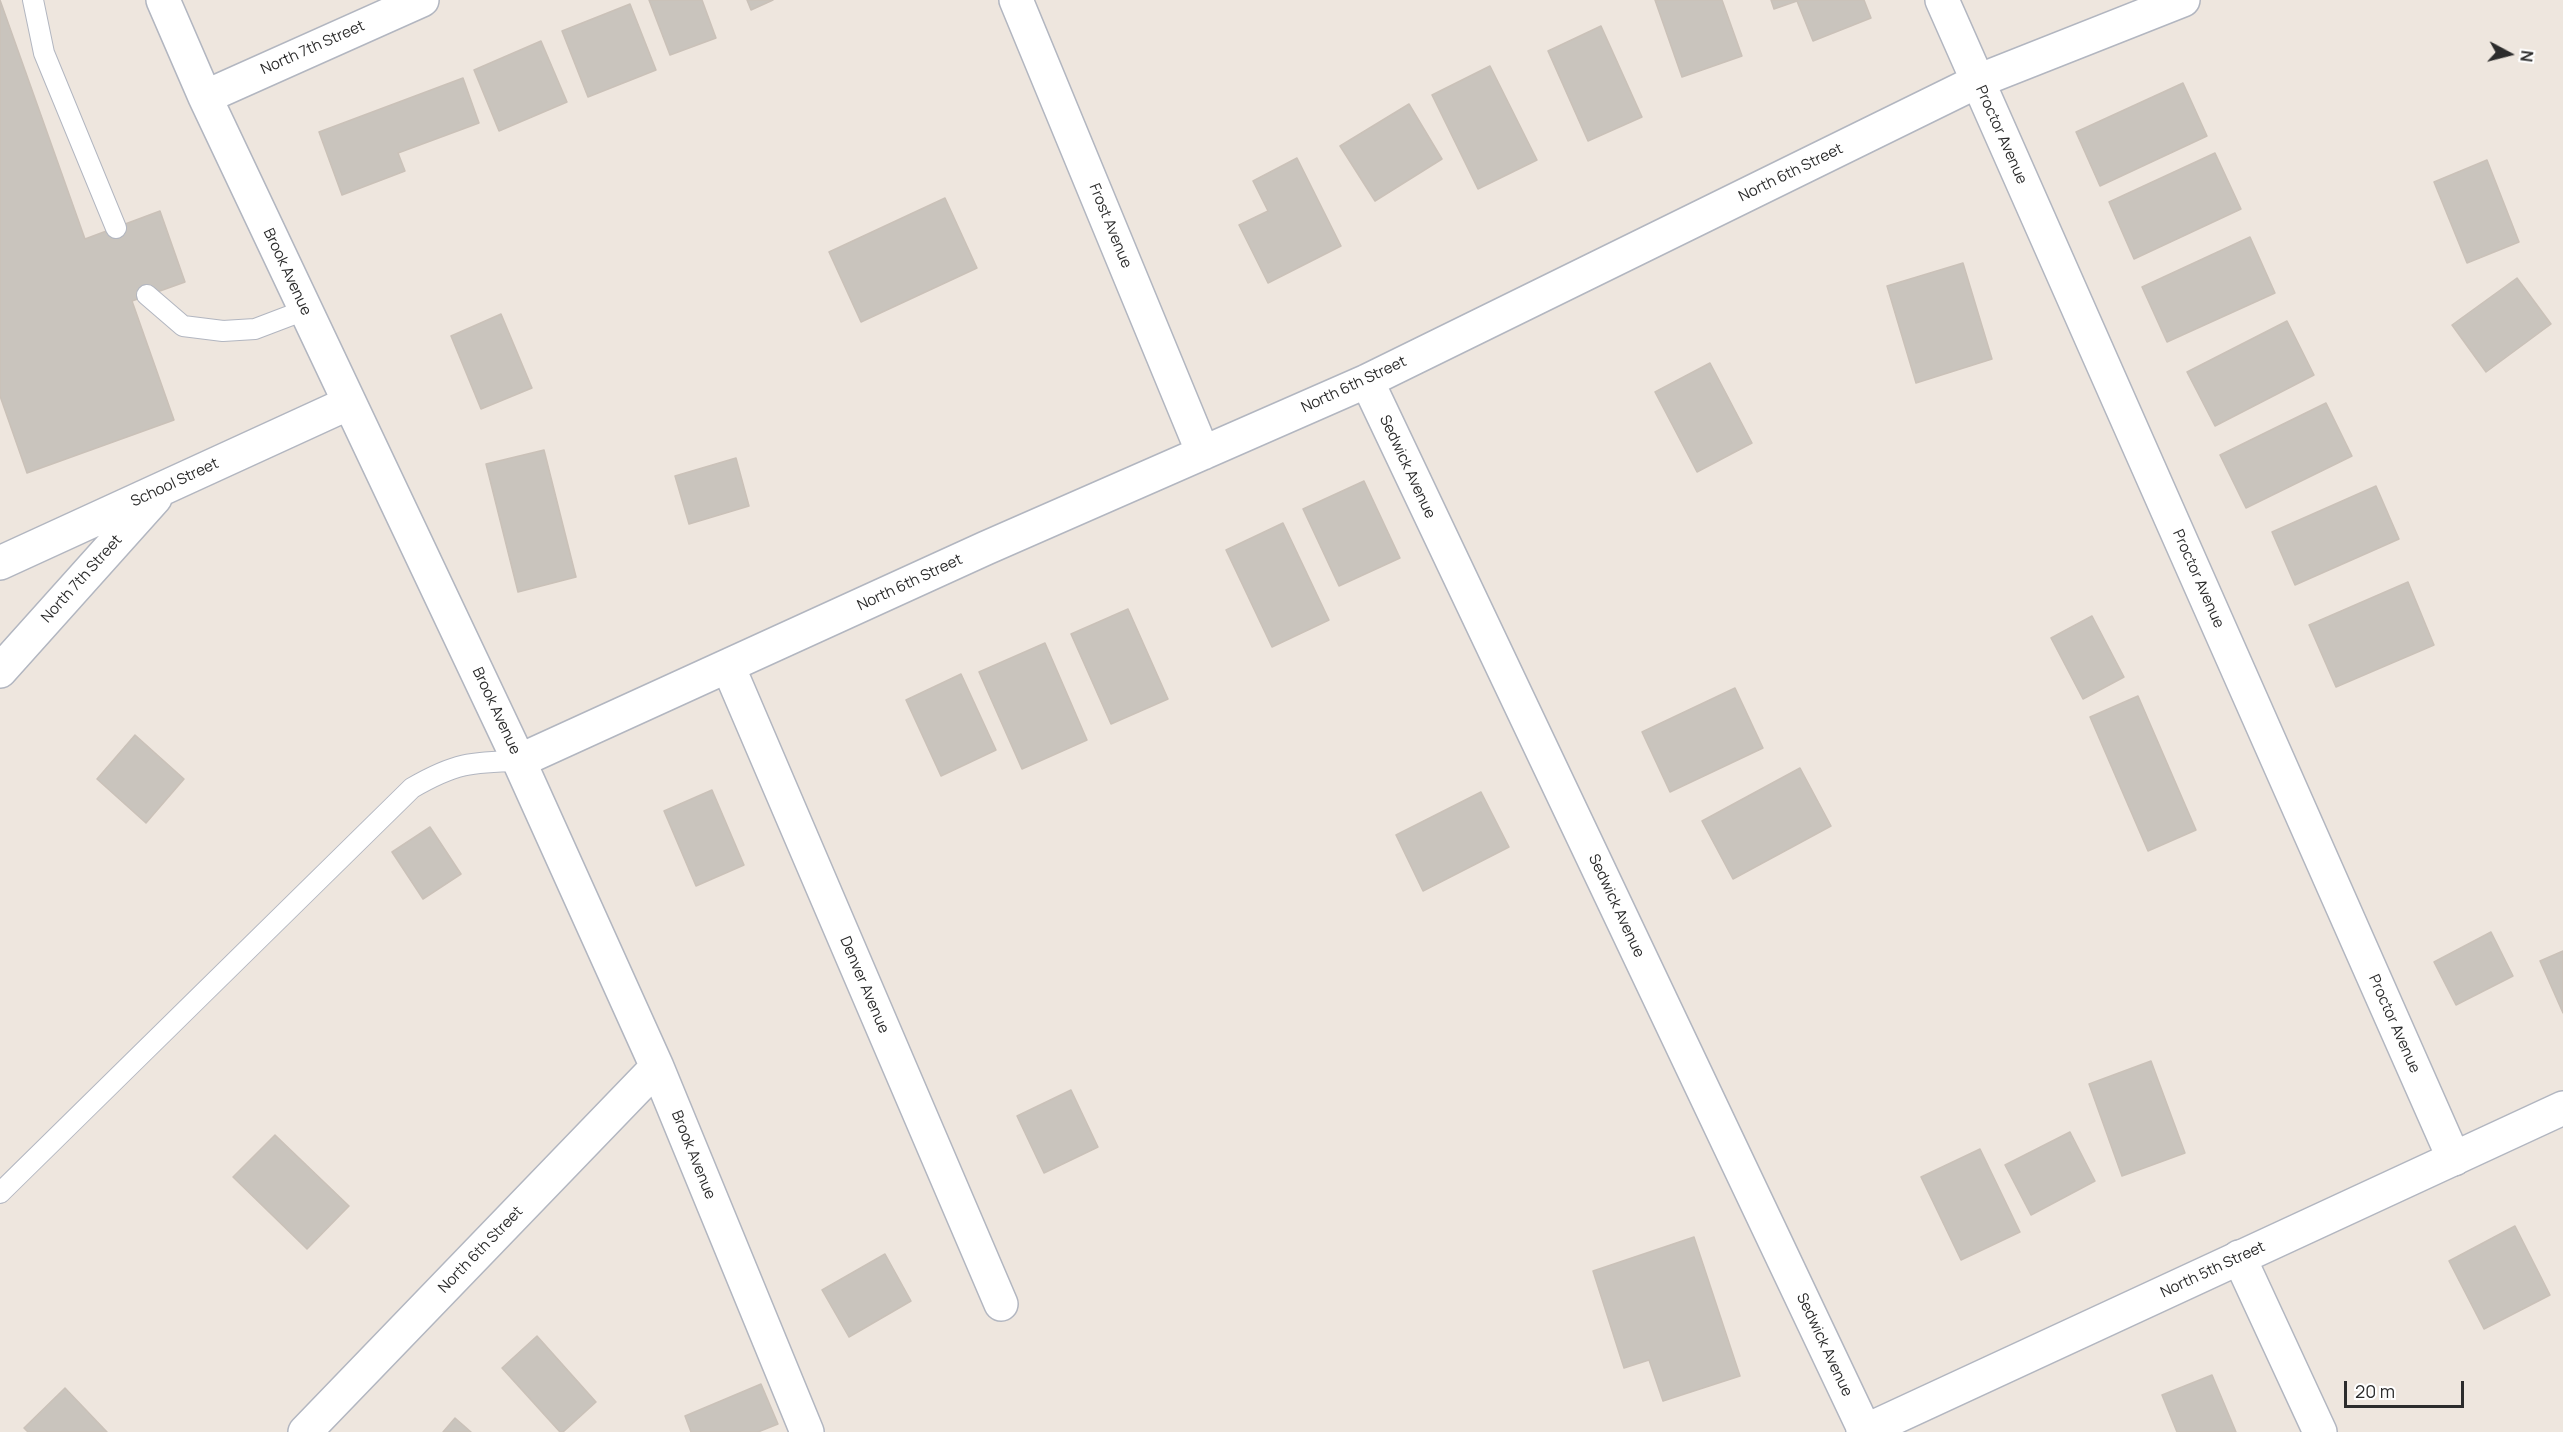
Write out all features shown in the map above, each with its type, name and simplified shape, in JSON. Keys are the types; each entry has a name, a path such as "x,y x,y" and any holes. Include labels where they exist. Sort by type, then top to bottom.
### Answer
{"street":[{"name":"Brook Avenue","path":"163,0 205,97 519,761 657,1067 807,1432"},
{"name":"North 7th Street","path":"205,97 422,0"},
{"name":"Frost Avenue","path":"1016,0 1203,453"},
{"name":"Proctor Avenue","path":"1942,0 2454,1159"},
{"name":"North 6th Street","path":"519,761 986,548 1366,381 1978,81 2183,0"},
{"name":"Sedwick Avenue","path":"1366,381 1864,1431"},
{"name":"School Street","path":"0,563 349,404"},
{"name":"North 7th Street","path":"0,671 164,488"},
{"name":"Denver Avenue","path":"728,666 1001,1304"},
{"name":"North 6th Street","path":"305,1432 657,1067"},
{"name":"North 5th Street","path":"1864,1431 2563,1108"},
{"path":"2240,1257 2320,1432"}],"lane":[{"path":"33,0 44,53 116,228"},
{"path":"147,295 183,326 223,331 255,329 305,310"},
{"path":"0,1193 412,788 440,772 471,762 519,761"}],"building":[{"path":"0,0 85,239 160,211 185,282 132,301 174,420 27,473 0,396"},
{"path":"649,0 702,0 716,38 670,55"},
{"path":"747,0 773,0 751,10"},
{"path":"1655,0 1722,0 1742,56 1682,77"},
{"path":"1771,0 1864,0 1871,18 1813,41 1797,1 1774,9"},
{"path":"630,4 656,70 588,97 562,31"},
{"path":"1601,26 1642,117 1588,141 1548,51"},
{"path":"541,41 567,102 499,131 474,70"},
{"path":"1490,66 1537,160 1478,189 1432,95"},
{"path":"463,78 479,123 398,153 405,171 342,195 319,132"},
{"path":"2183,83 2207,136 2100,186 2076,132"},
{"path":"1409,104 1442,159 1375,201 1340,146"},
{"path":"2215,153 2241,209 2134,259 2109,202"},
{"path":"1297,158 1341,246 1268,283 1239,225 1268,211 1253,181"},
{"path":"2487,160 2519,242 2467,263 2434,182"},
{"path":"945,198 977,268 861,322 829,252"},
{"path":"2250,237 2275,293 2167,342 2142,287"},
{"path":"1963,263 1992,359 1916,383 1887,286"},
{"path":"2517,278 2551,324 2486,372 2452,325"},
{"path":"501,314 532,388 481,409 451,336"},
{"path":"2287,321 2314,375 2215,426 2187,372"},
{"path":"1710,363 1752,443 1697,472 1655,392"},
{"path":"2326,403 2352,456 2246,508 2220,455"},
{"path":"544,450 576,577 518,592 486,464"},
{"path":"736,458 749,506 689,524 675,476"},
{"path":"1364,481 1400,558 1339,586 1303,509"},
{"path":"2376,486 2399,539 2295,585 2272,532"},
{"path":"1283,523 1329,620 1272,647 1226,550"},
{"path":"2408,582 2434,645 2336,687 2309,625"},
{"path":"1128,609 1168,699 1111,724 1071,634"},
{"path":"2092,616 2124,677 2083,699 2051,638"},
{"path":"1045,643 1087,740 1022,769 979,672"},
{"path":"961,674 996,750 941,776 906,700"},
{"path":"1735,688 1763,748 1670,792 1642,732"},
{"path":"2138,696 2196,830 2148,851 2090,717"},
{"path":"135,735 184,779 146,823 97,779"},
{"path":"1800,768 1831,826 1733,879 1702,821"},
{"path":"712,790 744,865 696,886 664,811"},
{"path":"1481,792 1509,847 1423,891 1396,835"},
{"path":"430,827 461,874 423,899 392,852"},
{"path":"2491,932 2513,976 2456,1005 2434,962"},
{"path":"2563,951 2563,1013 2540,961"},
{"path":"2151,1061 2185,1153 2122,1176 2089,1084"},
{"path":"1071,1090 1098,1147 1044,1173 1017,1116"},
{"path":"2070,1132 2095,1181 2031,1215 2005,1165"},
{"path":"275,1135 349,1206 307,1249 233,1177"},
{"path":"1980,1149 2020,1232 1961,1260 1921,1177"},
{"path":"2515,1226 2550,1295 2484,1329 2449,1261"},
{"path":"1694,1237 1740,1376 1663,1401 1649,1360 1624,1368 1593,1271"},
{"path":"885,1254 911,1301 849,1337 822,1290"},
{"path":"537,1336 596,1402 563,1432 560,1432 502,1368"},
{"path":"2212,1375 2236,1432 2177,1432 2162,1395"},
{"path":"761,1384 778,1424 758,1432 691,1432 685,1416"},
{"path":"65,1388 107,1432 28,1432 24,1428"},
{"path":"455,1418 471,1432 443,1432"}]}
